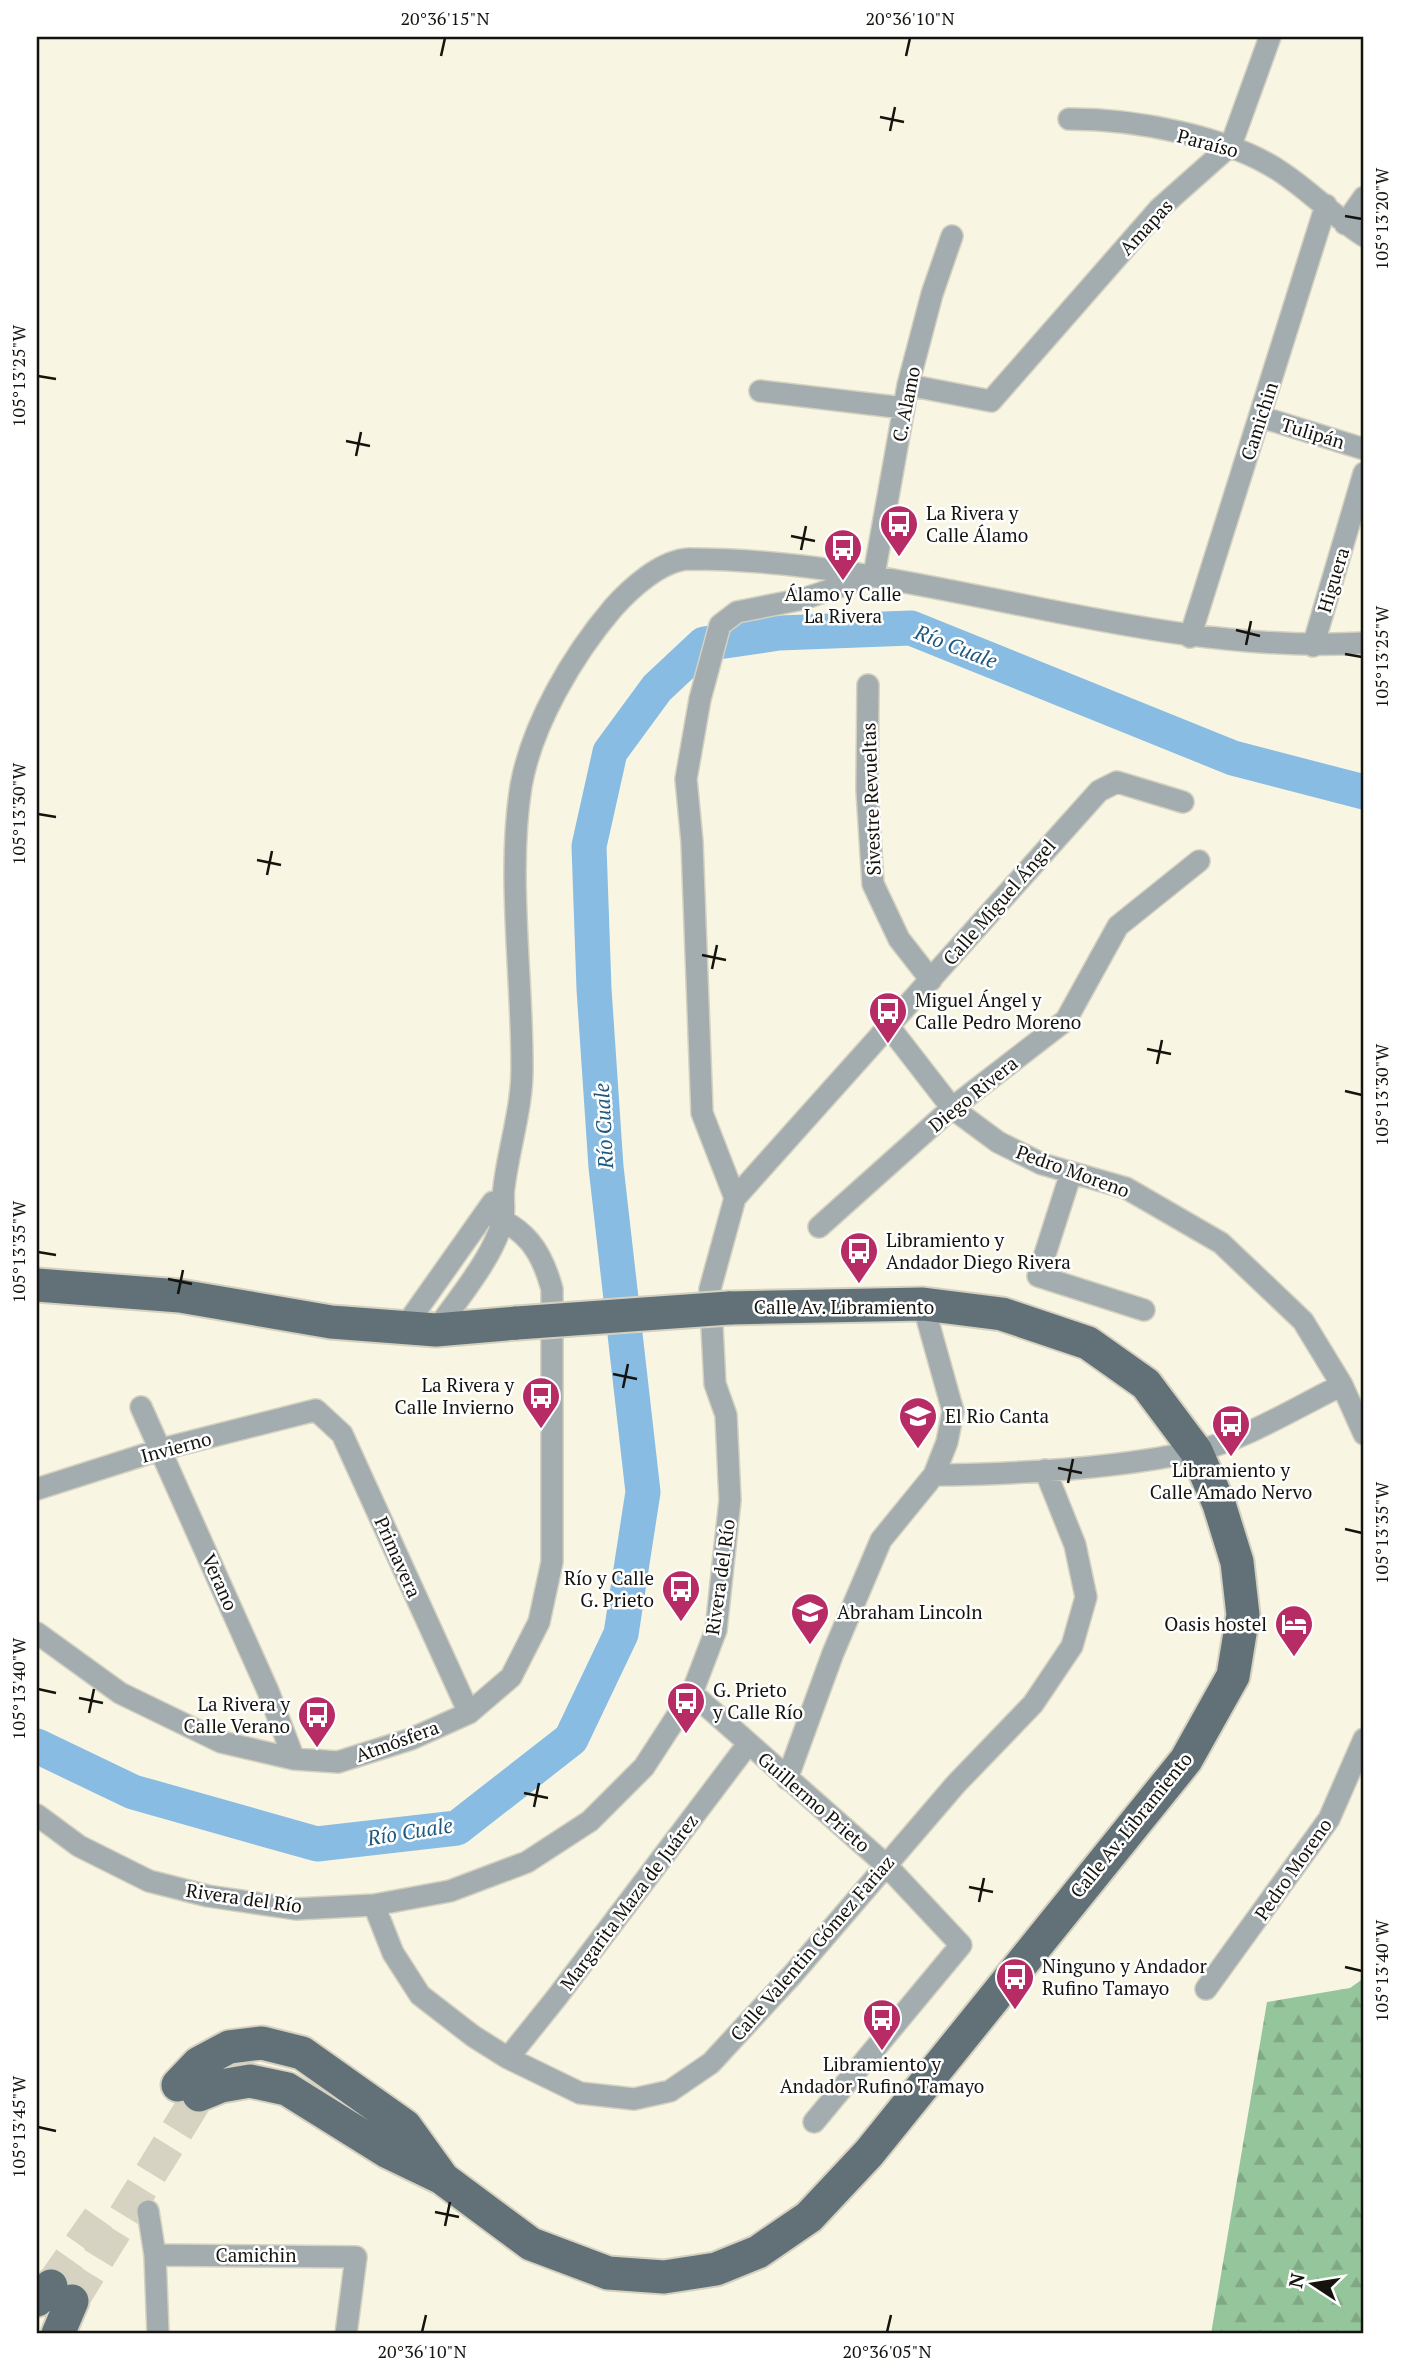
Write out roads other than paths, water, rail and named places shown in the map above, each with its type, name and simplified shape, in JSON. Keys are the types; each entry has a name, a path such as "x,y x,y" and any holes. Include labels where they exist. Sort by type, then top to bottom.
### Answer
{"main road":[{"name":"Calle Av. Libramiento","path":"37,1285 180,1296 331,1322 420,1329 517,1323 719,1299 923,1304 1002,1314 1088,1343 1146,1384 1196,1451 1219,1504 1237,1562 1244,1615 1233,1676 1186,1760 869,2153 809,2217 758,2252 716,2269 664,2277 608,2273 531,2244 442,2178 388,2152 287,2089 250,2081 189,2090"},
{"path":"53,2296 58,2334"}],"street":[{"name":"Amapas","path":"908,385 991,401 1160,208 1231,145 1270,37"},
{"name":"Paraíso","path":"1069,119 1105,119 1231,145 1282,172 1326,205 1345,224 1364,236"},
{"path":"1345,224 1364,197"},
{"name":"Camichin","path":"1189,636 1326,205"},
{"name":"C. Alamo","path":"874,575 908,385 932,294 952,236"},
{"path":"760,391 904,408"},
{"name":"Tulipán","path":"1261,416 1364,449"},
{"name":"Higuera","path":"1313,646 1364,474"},
{"path":"420,1329 485,1259 510,1161 523,1070 516,844 522,783 547,707 586,640 635,583 683,559 874,575 1189,636 1313,646 1364,643"},
{"path":"735,1199 702,1113 692,842 686,779 700,699 720,625 737,612 803,599 874,575"},
{"name":"Sivestre Revueltas","path":"867,685 867,790 873,884 899,939 931,980"},
{"name":"Calle Miguel Ángel","path":"719,1299 735,1199 1099,791 1117,782 1183,802"},
{"name":"Diego Rivera","path":"818,1227 952,1108 1066,1020 1118,926 1199,861"},
{"name":"Pedro Moreno","path":"890,1028 952,1108 998,1142 1042,1164 1126,1188 1221,1243 1303,1321 1342,1385 1364,1434"},
{"path":"1071,1173 1038,1276 1144,1310"},
{"path":"420,1329 495,1216"},
{"name":"Atmósfera","path":"38,1631 120,1693 221,1742 294,1759 338,1762 411,1739 469,1713 511,1677 539,1622 552,1562 552,1289 544,1260 526,1236 495,1216"},
{"name":"Rivera del Río","path":"37,1815 79,1846 149,1881 208,1896 296,1909 374,1905 450,1891 527,1862 590,1821 644,1768 692,1693 716,1630 730,1500 726,1415 715,1384 719,1299"},
{"path":"787,1779 833,1653 881,1539 934,1475 947,1442 953,1411 923,1304"},
{"path":"934,1475 1045,1470 1196,1451 1231,1439 1342,1385"},
{"name":"Verano","path":"142,1407 268,1691 294,1759"},
{"name":"Invierno","path":"37,1489 162,1449 316,1410"},
{"name":"Primavera","path":"316,1410 342,1434 469,1713"},
{"name":"Calle Valentin Gómez Fariaz","path":"374,1905 393,1953 420,1995 508,2058 580,2093 634,2099 670,2091 711,2063 793,1974 956,1784 1033,1704 1072,1647 1086,1597 1075,1545 1045,1470"},
{"name":"Guillermo Prieto","path":"692,1693 886,1865 961,1945 814,2122"},
{"name":"Pedro Moreno","path":"1206,1989 1329,1819 1364,1740"},
{"name":"Margarita Maza de Juárez","path":"508,2058 748,1744"},
{"path":"148,2211 155,2255 158,2334"},
{"name":"Camichin","path":"155,2255 356,2258 346,2334"}],"waterway":[{"name":"Río Cuale","path":"37,1746 133,1792 317,1844 457,1828 571,1739 621,1634 643,1492 606,1167 594,989 589,846 610,752 657,688 704,644 779,633 911,628 1233,758 1364,792"}],"tunnel":[{"path":"72,2301 199,2095"},
{"path":"51,2286 100,2216"}],"place":[{"name":"La Rivera y Calle Álamo","path":"899,558"},
{"name":"Álamo y Calle La Rivera","path":"843,582"},
{"name":"Miguel Ángel y Calle Pedro Moreno","path":"888,1045"},
{"name":"Libramiento y Andador Diego Rivera","path":"859,1285"},
{"name":"La Rivera y Calle Invierno","path":"541,1430"},
{"name":"El Rio Canta","path":"918,1450"},
{"name":"Libramiento y Calle Amado Nervo","path":"1231,1458"},
{"name":"Río y Calle G. Prieto","path":"681,1623"},
{"name":"Abraham Lincoln","path":"810,1646"},
{"name":"Oasis hostel","path":"1294,1658"},
{"name":"G. Prieto y Calle Río","path":"686,1735"},
{"name":"La Rivera y Calle Verano","path":"317,1749"},
{"name":"Ninguno y Andador Rufino Tamayo","path":"1015,2011"},
{"name":"Libramiento y Andador Rufino Tamayo","path":"882,2052"}]}
